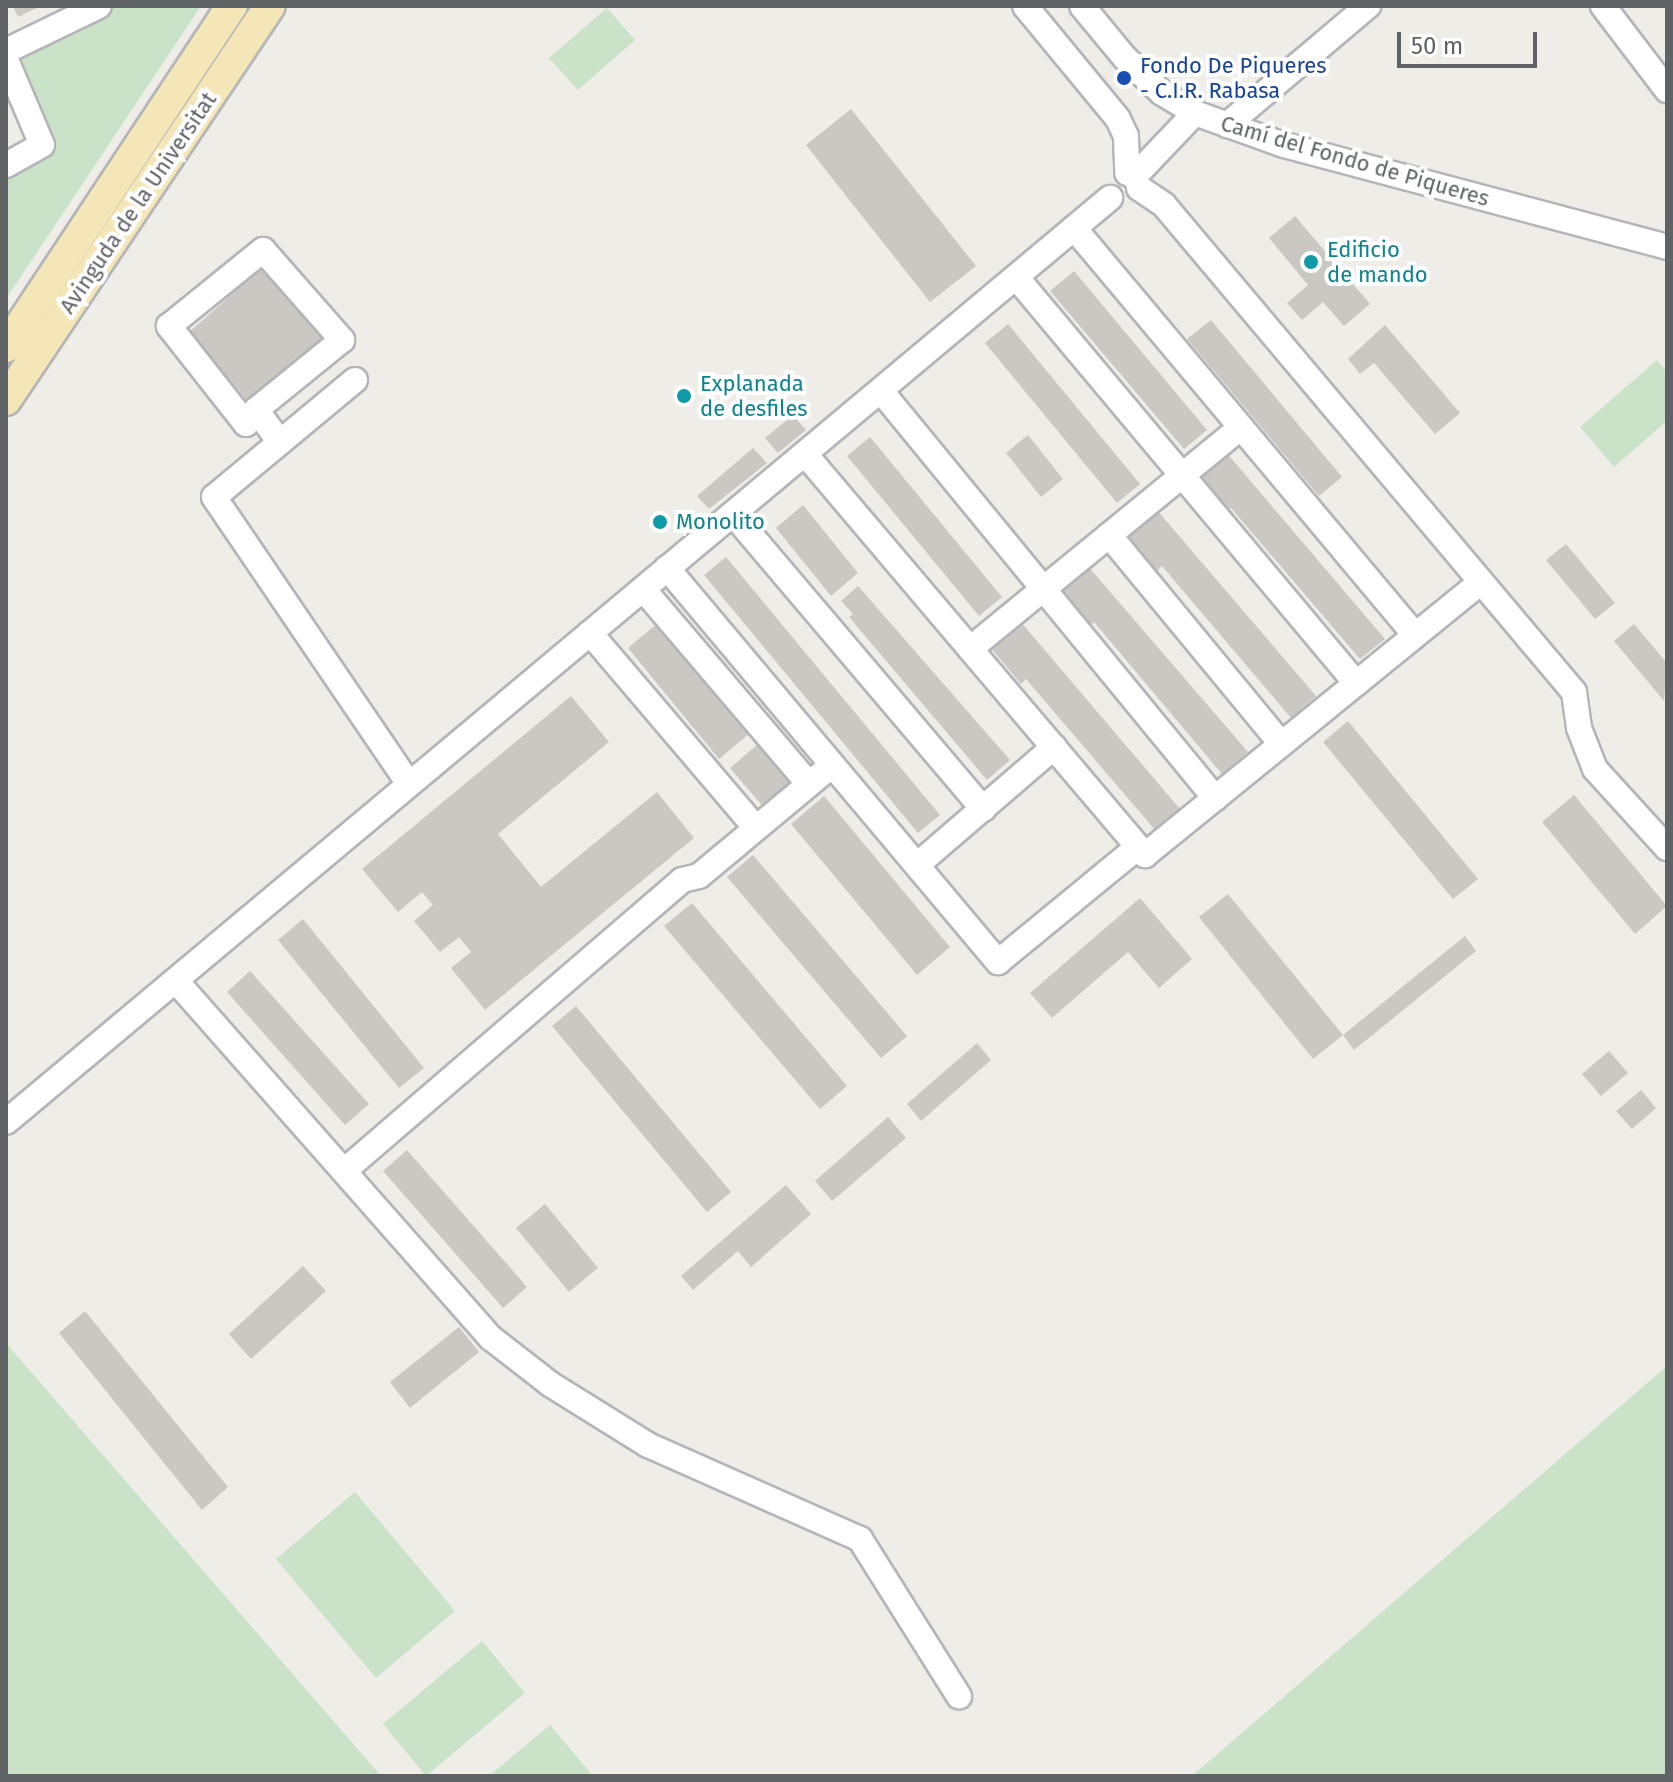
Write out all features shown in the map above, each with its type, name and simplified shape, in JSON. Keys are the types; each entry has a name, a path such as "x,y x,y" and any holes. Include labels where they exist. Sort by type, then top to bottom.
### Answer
{"main road":[{"name":"Avinguda de la Universitat","path":"6,347 232,6"},
{"name":"Avinguda de la Universitat","path":"6,400 270,6"}],"street":[{"path":"6,51 99,6"},
{"path":"1025,6 1118,119 1126,136 1133,180"},
{"name":"Camí del Fondo de Piqueres","path":"1082,6 1134,67 1195,113 1227,125 1667,247"},
{"path":"1227,125 1368,6"},
{"path":"1603,6 1658,57 1667,90"},
{"path":"6,60 42,145 6,165"},
{"path":"1133,180 1195,113"},
{"path":"6,1122 1110,198 1110,179 1133,180 1164,205 1574,692 1579,728 1595,769 1667,848"},
{"path":"1074,228 1415,635"},
{"path":"263,250 342,340 256,410 246,424 169,326 263,250"},
{"path":"1016,277 1356,683"},
{"path":"355,380 214,497 409,784"},
{"path":"881,391 1042,591 1215,798"},
{"path":"256,410 280,442"},
{"path":"970,649 1241,427"},
{"path":"805,454 1145,855 1481,582"},
{"path":"733,514 983,809"},
{"path":"1109,535 1281,744"},
{"path":"667,568 998,962 1138,847"},
{"path":"643,589 809,784"},
{"path":"590,633 756,828"},
{"path":"917,865 1054,747"},
{"path":"344,1171 682,880 699,876 832,765"},
{"path":"176,981 491,1338 550,1384 648,1445 860,1539 959,1696"}],"green space":[{"path":"108,6 201,6 6,299 6,175 56,151 19,59 29,47"},
{"path":"607,8 635,40 578,90 549,58"},
{"path":"1657,360 1667,372 1667,421 1614,467 1580,427"},
{"path":"6,1343 381,1776 6,1776"},
{"path":"1667,1366 1667,1776 1192,1776"},
{"path":"355,1492 455,1611 376,1678 276,1559"},
{"path":"482,1641 525,1693 426,1776 383,1724"},
{"path":"550,1725 593,1776 489,1776"}],"building":[{"path":"13,6 41,6 18,17"},
{"path":"851,109 976,266 930,302 806,145"},
{"name":"Edificio de mando","path":"1295,216 1370,304 1344,326 1323,302 1302,320 1287,303 1308,285 1269,238"},
{"path":"265,265 328,338 251,405 189,332"},
{"path":"1074,271 1207,430 1184,449 1050,291"},
{"path":"1211,320 1342,477 1319,496 1187,339"},
{"path":"1008,324 1140,484 1117,503 985,343"},
{"path":"1385,325 1460,413 1435,434 1374,363 1360,374 1348,359"},
{"path":"793,415 806,430 778,453 765,438"},
{"path":"1028,435 1063,479 1041,497 1006,453"},
{"path":"870,437 1002,597 979,616 847,456"},
{"path":"753,448 767,463 709,509 697,496"},
{"path":"1225,451 1385,639 1360,659 1231,508 1226,513 1195,477"},
{"path":"803,505 858,573 831,596 776,528"},
{"path":"1156,509 1316,696 1291,718 1162,566 1157,571 1126,534"},
{"path":"1566,544 1615,603 1595,619 1546,560"},
{"path":"726,557 940,815 918,833 704,575"},
{"path":"1087,565 1248,752 1222,774 1094,622 1088,627 1058,590"},
{"path":"858,586 1010,760 987,780 849,617 853,614 841,601"},
{"path":"1020,621 1180,809 1155,830 1026,679 1021,684 990,647"},
{"path":"659,622 750,733 719,759 628,648"},
{"path":"1634,624 1667,663 1664,701 1614,641"},
{"path":"571,696 609,742 498,834 541,887 657,792 694,838 485,1010 451,968 471,952 459,937 440,952 414,921 433,905 422,892 398,912 362,869"},
{"path":"1348,721 1478,879 1453,899 1323,742"},
{"path":"758,744 793,785 765,809 730,768"},
{"path":"1574,795 1667,906 1635,934 1542,822"},
{"path":"824,796 950,947 917,975 791,824"},
{"path":"753,855 907,1036 881,1058 727,877"},
{"path":"1228,894 1343,1035 1313,1059 1199,917"},
{"path":"1140,898 1192,959 1159,988 1128,952 1052,1018 1030,993"},
{"path":"692,903 847,1086 820,1109 664,926"},
{"path":"303,919 424,1068 399,1088 278,940"},
{"path":"1465,936 1476,951 1354,1050 1343,1035"},
{"path":"250,971 369,1104 345,1125 227,992"},
{"path":"576,1006 731,1192 707,1212 552,1026"},
{"path":"977,1043 991,1060 921,1121 907,1104"},
{"path":"1609,1051 1628,1073 1601,1096 1582,1074"},
{"path":"1641,1090 1656,1108 1632,1129 1616,1111"},
{"path":"888,1117 906,1138 832,1201 815,1181"},
{"path":"407,1150 527,1287 503,1308 383,1171"},
{"path":"786,1185 811,1214 751,1267 738,1251 693,1290 681,1276"},
{"path":"545,1204 598,1268 569,1292 516,1228"},
{"path":"303,1266 326,1291 251,1359 229,1334"},
{"path":"85,1311 228,1487 202,1510 59,1333"},
{"path":"459,1327 479,1352 410,1408 390,1382"}],"place":[{"name":"Fondo De Piqueres - C.I.R. Rabasa","path":"1124,78"},
{"name":"Edificio de mando","path":"1311,262"},
{"name":"Explanada de desfiles","path":"684,396"},
{"name":"Monolito","path":"660,522"}]}
